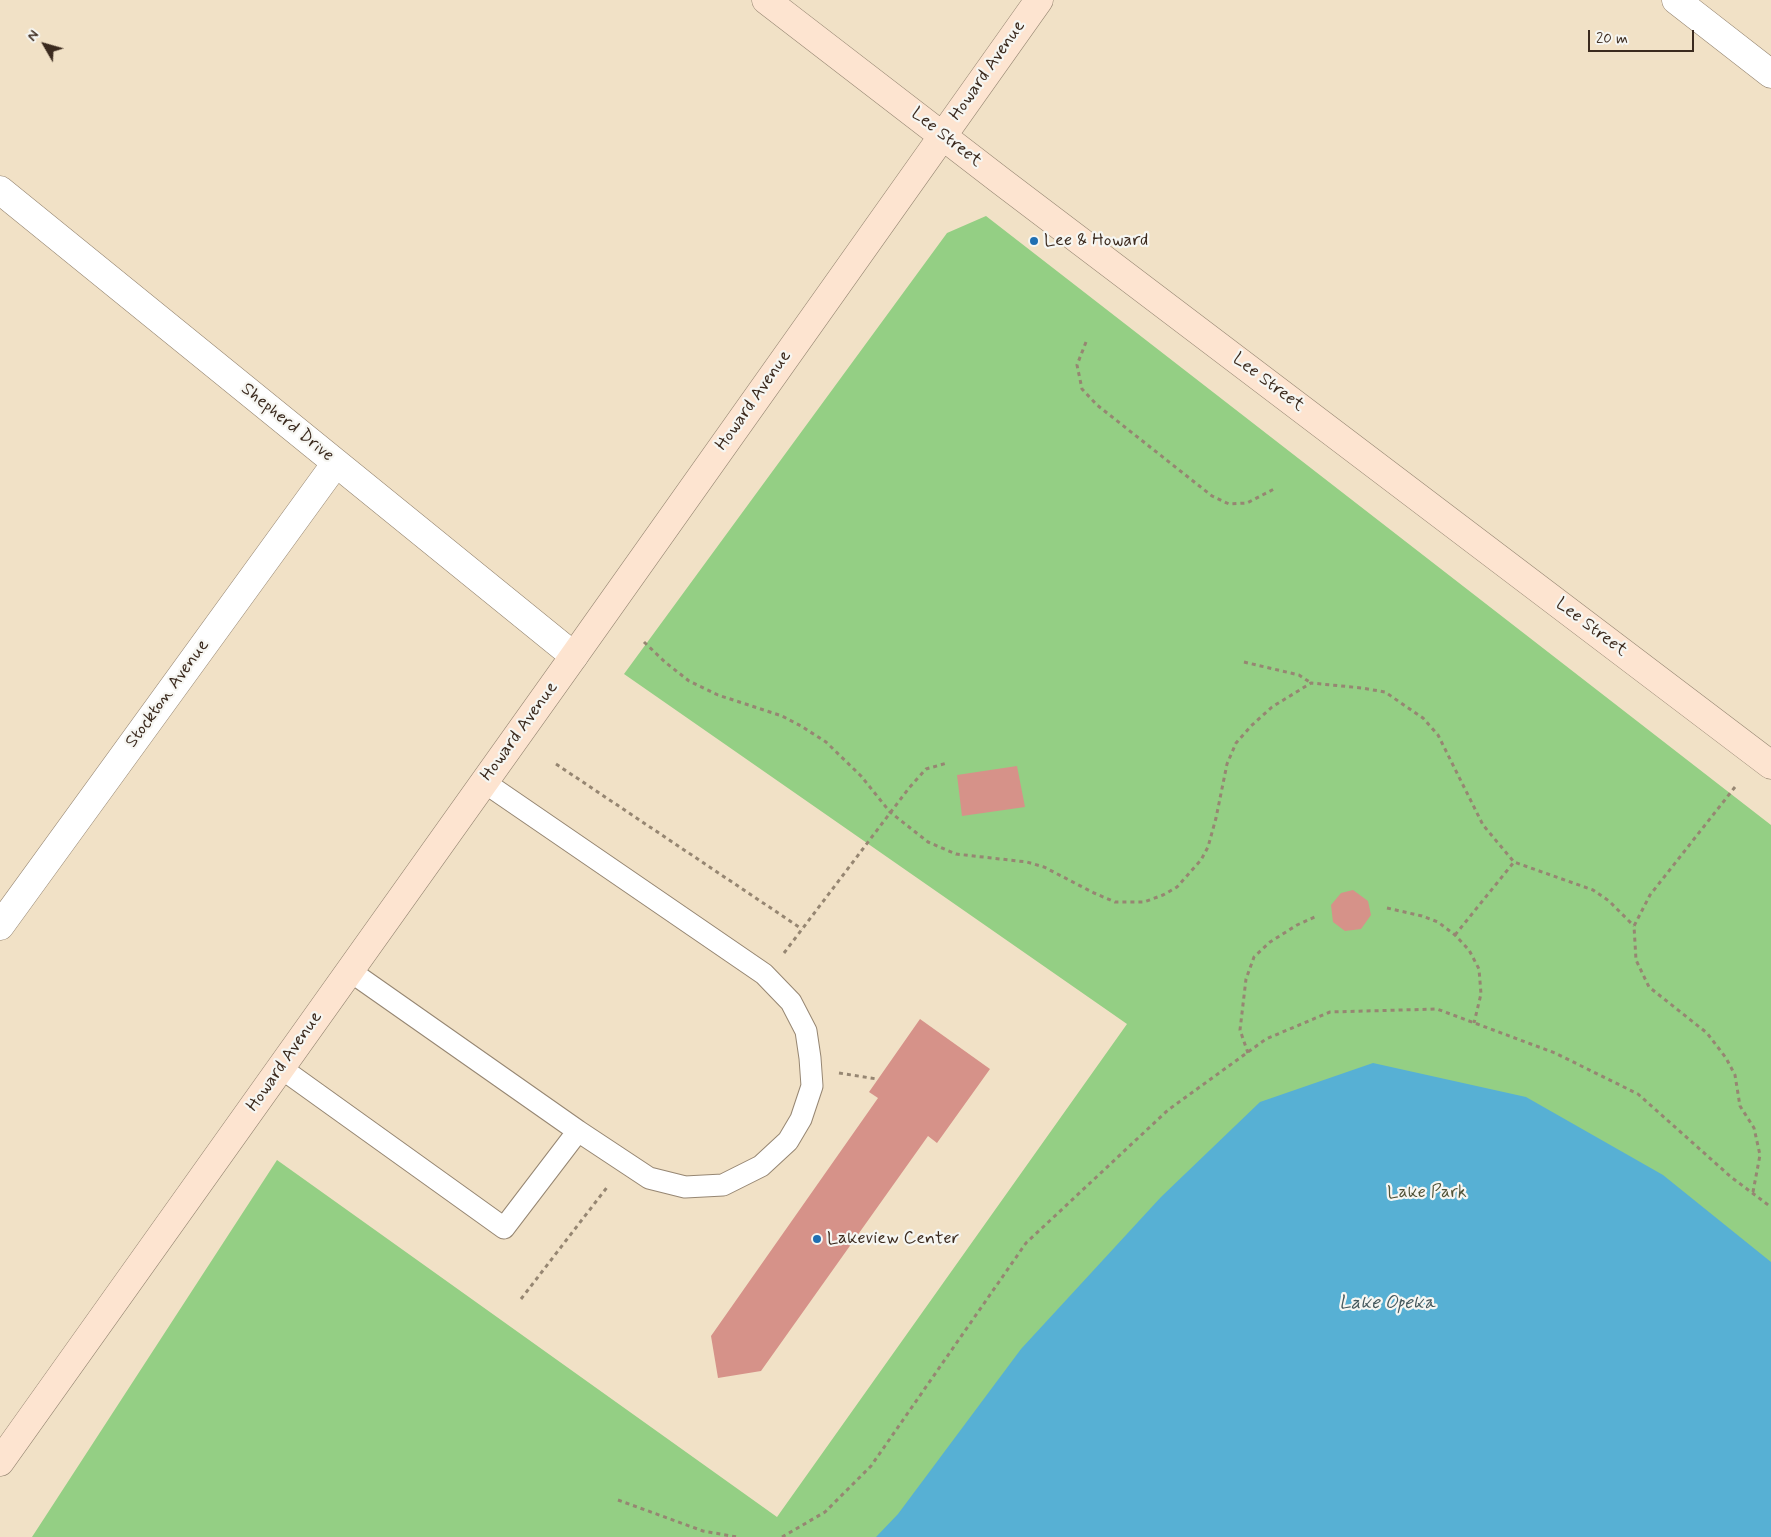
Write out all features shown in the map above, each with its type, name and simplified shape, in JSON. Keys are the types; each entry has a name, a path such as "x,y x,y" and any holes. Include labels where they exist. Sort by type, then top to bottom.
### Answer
{"street":[{"name":"Lee Street","path":"766,0 942,136 1771,765"},
{"name":"Howard Avenue","path":"0,1462 1039,0"},
{"path":"1676,0 1771,74"},
{"name":"Shepherd Drive","path":"0,190 574,656"},
{"name":"Stockton Avenue","path":"0,926 336,463"}],"lane":[{"path":"350,971 578,1131 649,1178 685,1187 723,1185 761,1166 788,1141 801,1119 812,1086 806,1031 792,1002 764,974 484,782"},
{"path":"281,1068 504,1228 578,1131"}],"path":[{"path":"1086,342 1077,365 1082,389 1097,405 1212,496 1229,504 1247,503 1274,490"},
{"path":"644,642 689,681 718,695 782,716 802,726 826,742 861,776 890,812 928,842 956,854 1027,862 1044,867 1115,902 1144,902 1177,887 1201,860 1208,847 1227,764 1236,743 1272,707 1312,683"},
{"path":"1244,662 1299,675 1312,683 1385,692 1423,718 1438,735 1483,825 1514,862 1592,890 1609,901 1634,926"},
{"path":"779,960 890,812 926,769 947,763"},
{"path":"556,764 802,929"},
{"path":"1735,787 1650,895 1634,926 1636,960 1649,986 1707,1033 1726,1058 1735,1076 1740,1106 1754,1128 1760,1155 1753,1192"},
{"path":"1455,935 1514,862"},
{"path":"1387,908 1422,916 1438,922 1455,935 1469,950 1479,969 1481,994 1474,1023"},
{"path":"1248,1052 1240,1030 1246,979 1254,957 1270,942 1290,929 1317,916"},
{"path":"782,1537 825,1512 870,1466 1026,1243 1168,1110 1266,1038 1330,1012 1437,1009 1555,1054 1638,1094 1731,1177 1771,1207"},
{"path":"833,1072 877,1079"},
{"path":"521,1299 614,1178"},
{"path":"618,1500 704,1531 737,1537"}],"green space":[{"name":"Lake Park","path":"986,216 1771,825 1771,1537 32,1537 277,1160 777,1517 1127,1024 624,674 947,233"}],"water":[{"name":"Lake Opeka","path":"1373,1063 1526,1097 1663,1175 1771,1262 1771,1537 876,1537 898,1514 1021,1349 1161,1197 1260,1102"}],"building":[{"path":"1017,766 1025,807 962,816 957,775"},
{"path":"1353,890 1368,901 1371,915 1361,929 1345,931 1333,922 1331,905 1341,893"},
{"name":"Lakeview Center","path":"920,1019 990,1069 937,1143 928,1136 761,1371 718,1378 711,1336 878,1098 869,1092"}],"place":[{"name":"Lee & Howard","path":"1034,241"},
{"name":"Lakeview Center","path":"817,1239"}]}
